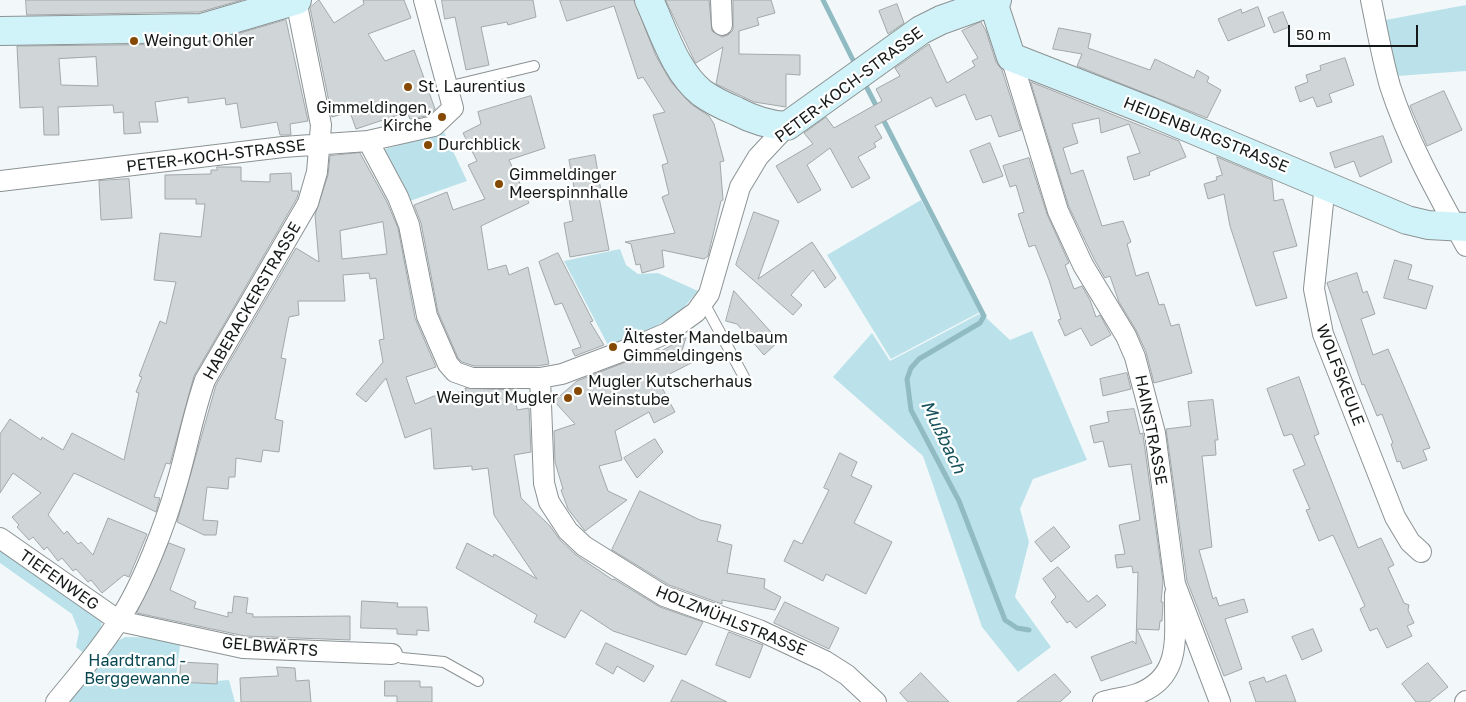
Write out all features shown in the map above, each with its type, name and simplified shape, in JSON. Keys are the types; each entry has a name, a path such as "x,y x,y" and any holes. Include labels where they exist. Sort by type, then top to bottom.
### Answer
{"street":[{"path":"0,32 202,28 297,0"},
{"name":"HABERACKERSTRASSE","path":"56,702 128,607 168,511 205,380 308,203 318,172 322,126 297,0"},
{"path":"368,141 434,126 453,108 424,0"},
{"path":"649,0 678,61 695,87 712,100 754,120 773,126 787,126"},
{"path":"722,0 722,25"},
{"path":"1371,0 1390,87 1420,157 1463,233"},
{"path":"994,1 1011,57"},
{"name":"PETER-KOCH-STRASSE","path":"0,182 321,144 368,141 398,197 409,225 427,316 448,364 454,372 472,378 540,378 562,374 667,333 687,320 704,303 740,187 758,157 787,126 921,30 941,20 994,1"},
{"name":"HEIDENBURGSTRASSE","path":"1011,57 1149,111 1407,220 1463,233"},
{"name":"HAINSTRASSE","path":"1011,57 1058,211 1083,265 1126,336 1135,357 1155,433 1175,584 1220,702"},
{"name":"WOLFSKEULE","path":"1324,184 1314,289 1316,308 1323,334 1396,517 1410,542 1421,552"},
{"name":"HOLZMÜHLSTRASSE","path":"540,378 544,483 549,502 568,531 584,546 664,596 759,630 825,661 847,675 876,702"},
{"name":"TIEFENWEG","path":"0,538 119,621"},
{"path":"1103,702 1146,698 1169,671 1174,653 1175,584"},
{"name":"GELBWÄRTS","path":"119,621 243,648 392,654"}],"lane":[{"path":"447,87 534,66"},
{"path":"704,303 744,377"},
{"path":"392,654 402,658 444,662 478,681"}],"green space":[{"path":"1466,5 1466,71 1397,76 1380,21"},
{"path":"444,132 467,181 407,202 382,150"},
{"path":"921,200 980,312 891,359 827,255"},
{"path":"620,249 626,265 638,274 658,273 698,291 679,313 611,351 564,261"},
{"path":"981,313 1010,340 1032,331 1087,460 1033,479 1020,509 1029,542 1015,597 1051,647 1018,672 982,627 923,456 833,377 872,333 890,361"},
{"path":"0,545 102,620 101,632 85,654 76,647 79,632 72,614 0,563"},
{"name":"Haardtrand - Berggewanne","path":"125,637 181,638 175,684 229,680 235,702 64,702 112,644"}],"building":[{"path":"26,0 242,0 200,12 27,15"},
{"path":"319,0 334,23 364,4 363,0 404,0 411,18 368,34 385,61 414,50 435,109 426,116 410,119 407,112 356,129 350,112 332,117 310,8"},
{"path":"442,0 533,0 536,17 508,25 507,22 481,27 489,65 466,70 455,17 445,19"},
{"path":"560,0 634,0 656,56 671,82 691,104 709,116 714,124 724,161 720,162 723,200 721,201 708,256 704,259 662,250 664,267 642,273 640,264 636,265 631,244 625,242 675,233 662,197 669,194 662,165 668,163 653,115 665,112 643,77 638,79 614,6 567,21"},
{"path":"666,0 709,0 712,31 722,37 728,35 733,30 733,0 771,0 775,13 757,18 759,25 739,31 739,54 800,55 800,75 786,74 786,107 754,102 716,84 723,47 696,63"},
{"path":"897,4 904,23 888,34 879,11"},
{"path":"1258,7 1265,26 1228,41 1218,19 1241,9 1242,13"},
{"path":"1283,12 1289,27 1274,33 1268,18"},
{"path":"286,20 308,121 290,124 291,135 280,135 277,122 241,128 237,103 226,105 225,98 188,103 188,97 155,102 158,122 139,122 141,133 124,134 123,112 114,113 113,105 58,107 59,135 44,135 43,107 20,108 17,46 202,44","holes":["96,57 98,86 61,85 59,59"]},
{"path":"981,22 986,31 996,62 1002,70 1021,130 999,137 991,115 976,120 965,94 936,107 931,97 875,126 882,138 874,143 876,147 858,157 870,178 852,188 830,148 807,165 821,190 798,203 776,166 813,144 804,133 826,117 834,128 882,101 876,89 900,76 895,68 929,44 947,83 975,66 972,61 978,58 962,31"},
{"path":"1059,28 1091,34 1088,48 1150,70 1155,59 1194,78 1197,70 1209,77 1207,82 1221,90 1207,118 1077,66 1082,54 1053,49"},
{"path":"1345,58 1354,85 1329,94 1332,102 1317,107 1313,97 1300,102 1295,87 1308,82 1306,75 1321,70 1320,66"},
{"path":"1031,82 1179,141 1186,157 1149,172 1150,175 1134,180 1127,157 1140,153 1129,124 1101,133 1099,118 1072,124 1078,143 1063,148 1071,174 1083,170 1102,226 1123,221 1131,242 1127,244 1136,276 1148,272 1159,305 1164,304 1171,326 1179,324 1192,373 1154,383 1146,352 1136,330 1119,302 1110,276 1105,278 1069,207"},
{"path":"1444,91 1462,130 1427,146 1410,106"},
{"path":"531,96 545,148 509,160 529,203 481,226 488,270 506,265 509,275 528,267 549,364 537,366 474,366 462,362 458,358 438,312 421,223 414,205 447,192 453,210 485,199 468,165 477,161 463,133 481,124 478,112"},
{"path":"1383,136 1392,162 1360,177 1354,161 1335,168 1330,153"},
{"path":"990,143 1003,176 983,183 970,151"},
{"path":"360,153 387,202 398,228 415,318 436,367 406,377 415,404 434,396 466,391 465,388 515,390 517,410 529,408 531,452 514,455 521,498 576,555 613,580 660,607 703,622 686,655 613,631 581,610 565,638 534,622 537,615 456,568 467,543 493,557 494,554 537,579 494,515 488,468 472,470 472,466 434,469 431,428 405,438 386,378 366,402 356,394 383,362 379,340 384,339 376,278 370,279 369,273 343,275 345,301 298,301 299,315 289,317 281,358 286,359 275,419 283,421 279,452 263,450 261,462 236,458 235,477 229,477 228,489 207,487 203,520 218,521 216,535 204,535 177,522 216,385 296,248 319,262 315,215 328,175 330,156","holes":["383,222 387,254 342,259 340,231"]},
{"path":"595,155 602,197 599,197 609,250 570,257 564,223 573,221 567,189 574,187 569,160"},
{"path":"1217,157 1272,180 1274,201 1283,199 1297,246 1273,252 1287,298 1256,306 1230,226 1224,194 1208,199 1204,184 1217,180 1216,177 1222,175"},
{"path":"1029,158 1047,214 1069,263 1065,265 1074,289 1082,286 1090,300 1096,317 1100,315 1111,335 1091,346 1081,328 1065,336 1058,320 1061,319 1049,280 1035,245 1029,247 1018,214 1024,212 1016,185 1010,187 1003,166"},
{"path":"217,167 241,167 241,181 270,182 270,174 291,173 292,191 299,191 297,198 194,376 170,464 166,463 154,497 160,498 156,512 74,473 48,515 64,534 67,531 78,544 81,542 93,555 108,518 147,534 129,577 124,575 102,593 91,580 88,582 76,569 73,571 62,558 58,561 47,547 44,550 33,537 29,540 17,527 19,525 12,517 41,493 13,473 0,493 0,434 10,419 41,440 42,437 63,450 72,433 124,460 139,393 136,392 142,377 139,376 160,321 166,324 176,282 154,280 160,233 201,237 205,204 196,204 196,199 165,199 165,175 211,174 211,170 217,170"},
{"path":"129,179 132,218 101,220 99,181"},
{"path":"754,212 779,221 758,279 812,242 836,278 825,288 813,270 791,295 802,305 793,315 736,265"},
{"path":"558,253 593,321 590,322 604,345 575,356 572,350 581,347 562,303 555,305 539,262"},
{"path":"1395,260 1412,265 1408,279 1433,286 1426,309 1384,298"},
{"path":"1357,273 1363,293 1367,291 1375,314 1361,319 1373,355 1388,349 1430,448 1423,450 1427,460 1403,469 1400,461 1397,462 1391,444 1393,443 1382,414 1377,416 1364,384 1362,385 1327,283"},
{"path":"734,291 779,341 764,355 737,324 726,321"},
{"path":"686,338 680,357 693,362 658,380 675,412 654,423 649,412 615,431 622,460 599,466 608,491 627,500 585,531 568,509 561,490 563,489 555,462 554,431 575,424 554,401 577,381 659,349 660,351"},
{"path":"1127,373 1131,389 1103,396 1100,379"},
{"path":"1299,377 1319,434 1314,436 1358,548 1381,538 1394,565 1388,568 1404,603 1409,605 1408,610 1414,623 1407,626 1412,636 1387,648 1377,628 1370,631 1360,609 1365,606 1333,535 1319,541 1306,510 1310,509 1293,470 1305,465 1292,434 1284,436 1267,389"},
{"path":"1213,400 1218,440 1215,440 1216,455 1202,456 1212,547 1199,550 1213,599 1216,597 1219,606 1244,599 1248,612 1225,619 1242,669 1224,676 1187,581 1166,429 1191,426 1188,402"},
{"path":"1134,409 1140,434 1143,433 1163,581 1162,621 1160,621 1159,630 1137,629 1152,663 1101,681 1091,657 1133,641 1136,644 1138,572 1133,573 1132,566 1117,568 1115,555 1125,554 1119,525 1140,520 1131,464 1109,467 1103,441 1094,443 1090,426 1109,422 1107,412"},
{"path":"655,439 663,452 637,478 624,458"},
{"path":"840,453 857,462 851,476 872,486 854,523 892,542 866,594 826,574 823,581 784,561 794,540 802,544 829,490 824,488"},
{"path":"640,491 700,520 721,525 717,541 732,545 727,573 765,579 764,588 781,597 775,610 722,600 722,604 669,585 612,550"},
{"path":"1054,527 1070,547 1051,562 1035,542"},
{"path":"169,543 185,549 170,590 196,602 194,608 228,617 228,612 232,613 234,596 248,598 246,613 253,614 253,617 350,616 350,640 245,636 137,613"},
{"path":"1058,567 1088,602 1097,595 1106,605 1076,628 1070,621 1067,623 1051,602 1056,597 1043,579"},
{"path":"362,601 398,603 397,607 427,607 429,631 417,630 417,635 397,634 397,629 361,628"},
{"path":"785,602 839,628 829,649 774,623"},
{"path":"1313,629 1322,651 1302,660 1292,637"},
{"path":"729,632 763,645 750,678 716,665"},
{"path":"606,643 654,666 644,682 617,666 613,674 596,664"},
{"path":"181,662 218,664 217,684 180,682"},
{"path":"1428,663 1448,687 1429,702 1416,702 1402,684"},
{"path":"277,667 295,668 296,681 309,680 311,702 241,702 240,678 278,676"},
{"path":"921,673 949,702 908,702 900,693"},
{"path":"1055,674 1071,692 1060,702 1017,702"},
{"path":"1286,675 1296,702 1256,702 1249,682 1264,677 1266,682"},
{"path":"682,680 727,702 671,702"},
{"path":"385,681 420,681 420,687 432,687 432,702 397,702 397,696 385,696"}],"waterway":[{"name":"Mußbach","path":"823,0 853,60"},
{"name":"Mußbach","path":"867,88 984,316 980,323 919,359 911,368 907,379 911,410 959,501 1005,620 1017,628 1029,630"}],"place":[{"name":"Weingut Ohler","path":"134,41"},
{"name":"St. Laurentius","path":"408,87"},
{"name":"Gimmeldingen, Kirche","path":"442,117"},
{"name":"Durchblick","path":"428,145"},
{"name":"Gimmeldinger Meerspinnhalle","path":"499,184"},
{"name":"Ältester Mandelbaum Gimmeldingens","path":"613,347"},
{"name":"Mugler Kutscherhaus Weinstube","path":"578,391"},
{"name":"Weingut Mugler","path":"568,398"}]}
